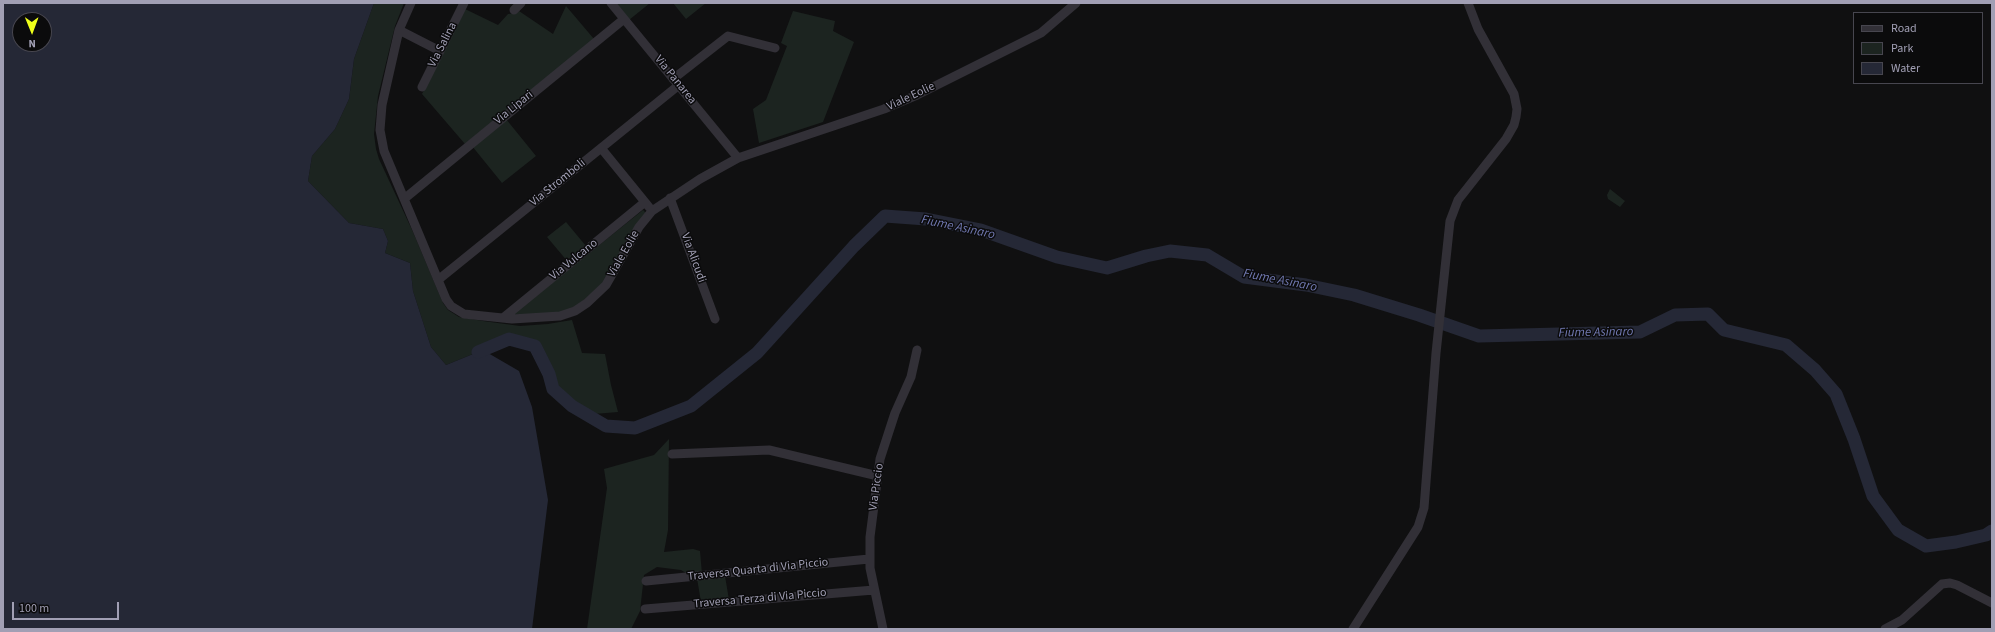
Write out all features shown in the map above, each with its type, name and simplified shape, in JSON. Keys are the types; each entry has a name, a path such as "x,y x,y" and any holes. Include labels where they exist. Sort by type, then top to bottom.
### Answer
{"street":[{"name":"Viale Eolie","path":"411,3 399,30 382,105 380,130 384,151 446,300 457,312 484,317 503,318 547,318 560,316 575,311 587,303 606,285 639,227 652,211 670,198 738,158 884,109 918,95 1042,33 1076,3"},
{"name":"Via Salina","path":"422,87 464,3"},
{"name":"Via Panarea","path":"611,3 738,158"},
{"path":"1353,629 1418,527 1424,508 1436,353 1450,221 1458,200 1506,140 1514,125 1516,117 1517,109 1514,94 1467,5"},
{"name":"Via Lipari","path":"404,198 624,19"},
{"path":"399,30 440,51"},
{"name":"Via Stromboli","path":"438,280 601,148 728,36 775,48"},
{"path":"601,148 652,211"},
{"name":"Via Alicudi","path":"670,198 715,319"},
{"name":"Via Vulcano","path":"503,318 645,202"},
{"name":"Via Piccio","path":"883,629 869,559 878,476 886,440 895,413 911,377 917,350"},
{"path":"672,454 769,450 878,476"},
{"name":"Traversa Quarta di Via Piccio","path":"646,581 869,559"},
{"path":"1885,629 1902,620 1942,584 1950,583 1957,585 1992,603"},
{"name":"Traversa Terza di Via Piccio","path":"645,609 874,590"}],"green space":[{"path":"374,3 404,3 395,26 378,96 374,134 376,149 379,159 413,232 443,303 448,310 459,317 520,326 548,324 572,320 582,353 605,354 618,412 582,415 561,402 548,386 540,361 529,346 506,344 488,353 478,352 446,365 431,347 413,291 410,263 385,253 388,241 383,229 349,223 308,181 312,156 335,129 349,99 354,59"},
{"path":"615,3 650,3 629,20"},
{"path":"673,3 706,3 686,19"},
{"path":"566,6 594,39 465,144 422,94 465,9 498,25 508,14 517,13 519,11 553,34"},
{"path":"793,11 835,21 833,31 854,42 823,122 759,143 753,109 766,100 787,46 781,43"},
{"path":"506,119 536,156 502,183 472,146"},
{"path":"1610,189 1625,201 1620,207 1608,199 1607,195"},
{"path":"643,210 646,213 606,281 578,306 559,313 512,315"},
{"path":"566,222 586,246 568,262 547,237"},
{"path":"669,439 668,530 664,552 693,549 700,551 702,574 686,573 681,570 657,567 644,575 640,611 631,629 587,629 607,488 604,469 654,455"},
{"path":"725,576 729,600 701,602 697,578"}],"water":[{"path":"3,3 374,3 354,59 349,99 335,129 312,156 308,181 349,223 383,229 388,241 385,253 410,263 413,291 431,347 446,365 478,352 488,353 519,371 532,407 548,500 532,629 3,629"}],"waterway":[{"name":"Fiume Asinaro","path":"478,352 509,339 535,346 549,374 553,389 572,406 606,426 635,428 691,406 757,353 854,246 885,216 926,219 981,230 1057,257 1107,268 1146,256 1170,251 1207,255 1244,277 1306,285 1354,295 1419,315 1479,336 1640,332 1675,315 1708,314 1724,330 1786,345 1815,370 1836,394 1854,439 1873,496 1898,530 1926,546 1956,542 1986,535 1992,531"}]}
